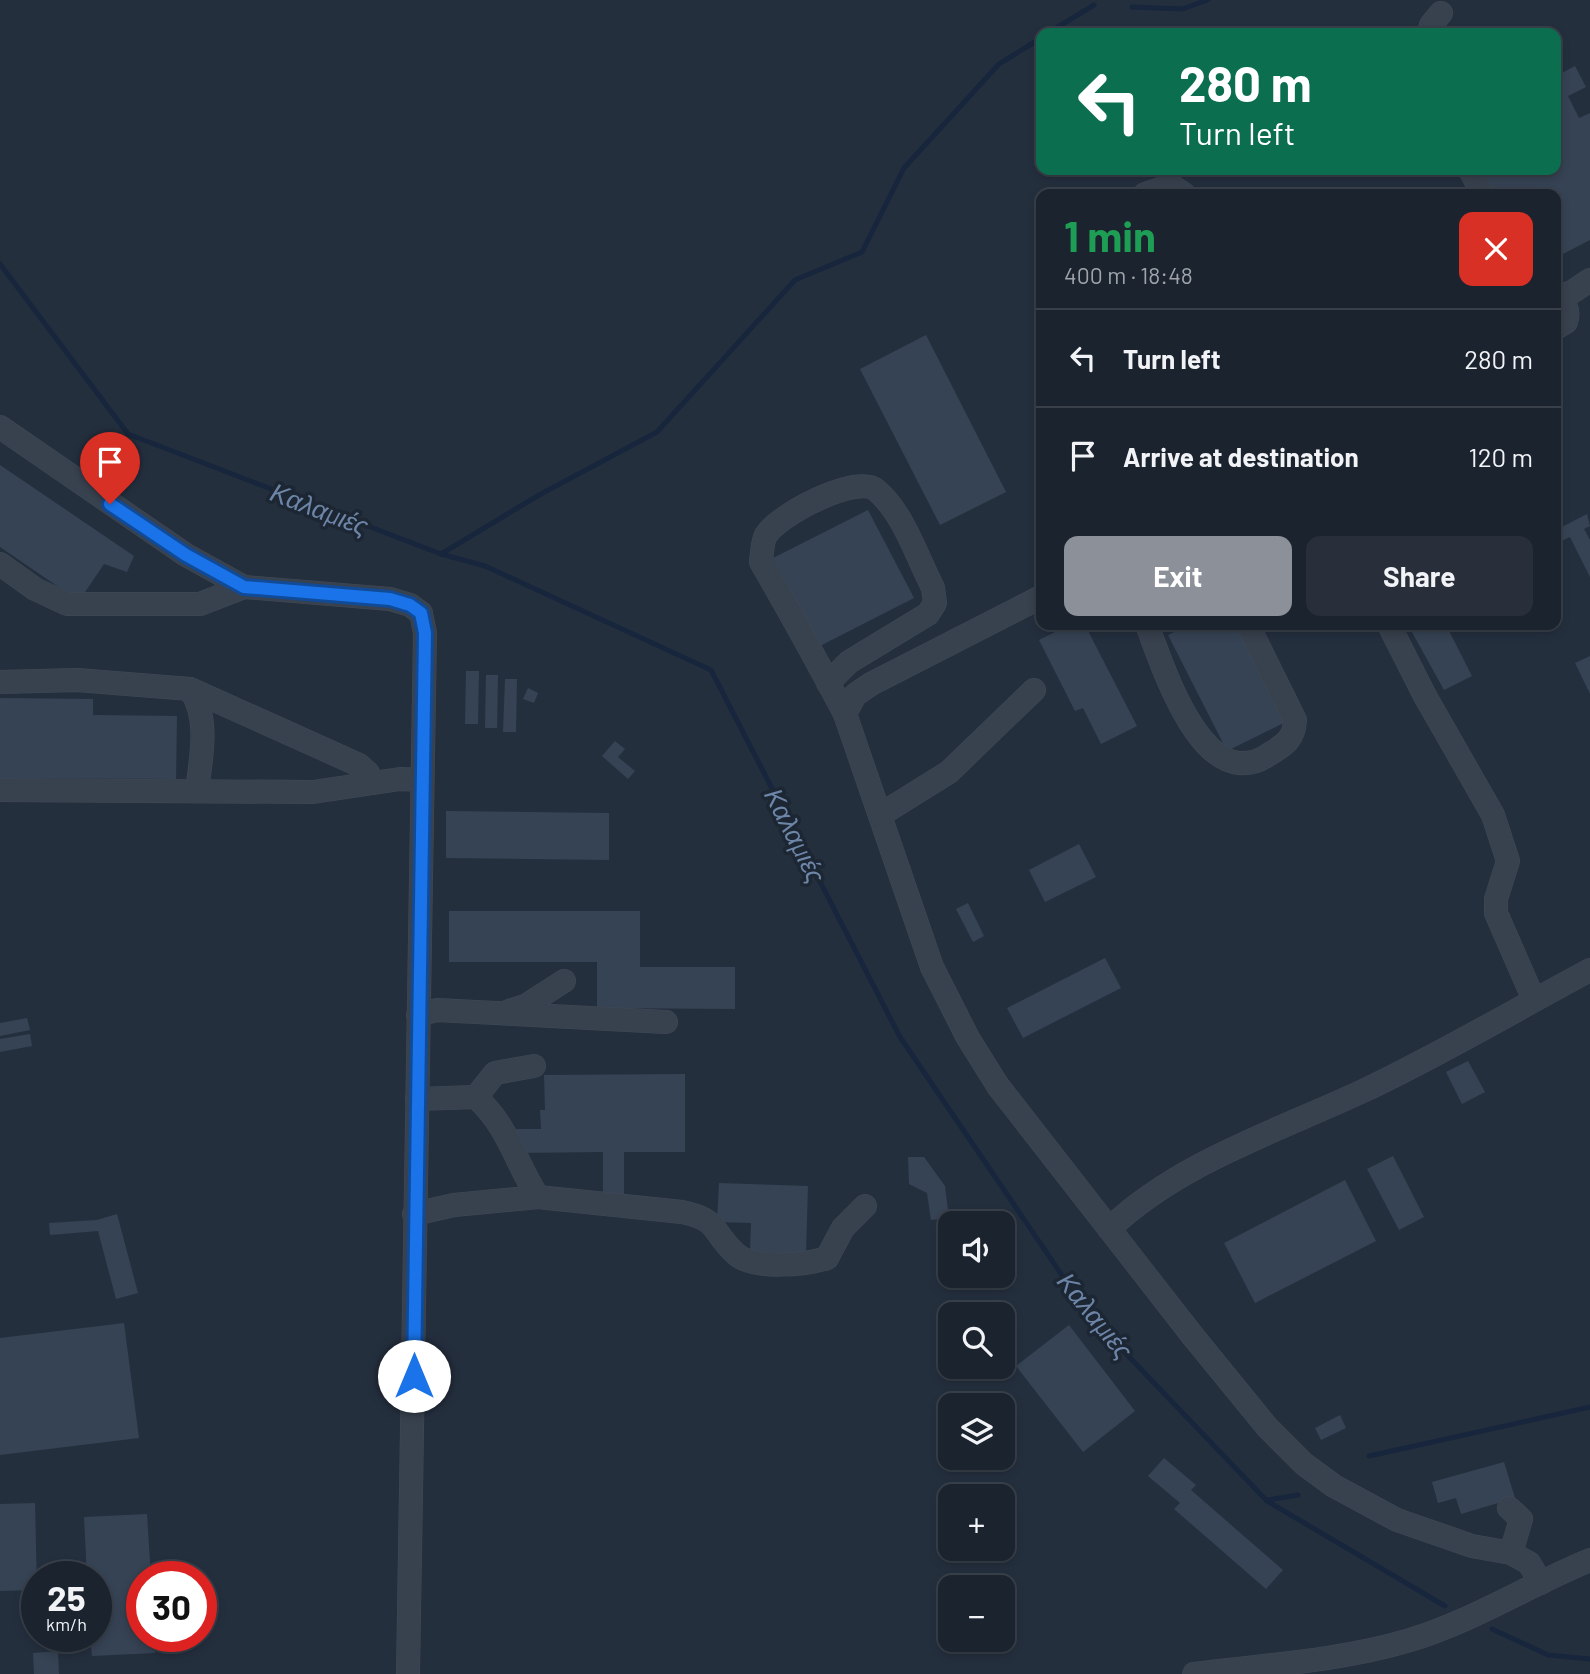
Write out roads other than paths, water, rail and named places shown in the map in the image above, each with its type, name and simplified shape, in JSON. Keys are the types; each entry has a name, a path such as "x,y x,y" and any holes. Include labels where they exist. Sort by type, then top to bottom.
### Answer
{"street":[{"path":"1430,28 1441,13"},
{"path":"1159,189 1171,185 1177,189"},
{"path":"1561,306 1572,292 1590,280"},
{"path":"0,427 186,555 244,587 390,599 410,605 421,613 425,633 421,780 422,886 414,1214 408,1674"},
{"path":"828,683 849,662 928,614 935,603 933,588 890,504 873,487 860,484 829,494 785,516 765,536 761,562 816,656 828,683 845,715 932,967 968,1038 998,1086 1109,1229 1267,1427 1304,1464 1334,1486 1397,1520 1472,1546 1511,1553 1529,1563 1541,1583"},
{"path":"0,564 35,589 67,604 200,604 244,587"},
{"path":"845,715 855,695 871,684 1036,600"},
{"path":"1149,630 1181,708 1199,737 1221,756 1240,763 1256,763 1289,742 1294,732 1295,720 1250,630"},
{"path":"1392,630 1425,696 1493,815 1508,861 1496,899 1496,913 1534,1000"},
{"path":"0,682 77,680 190,689 359,765 368,773 372,783"},
{"path":"190,689 199,702 203,733 197,791"},
{"path":"880,815 948,772 1034,690"},
{"path":"0,790 313,792 400,779 421,780"},
{"path":"1109,1229 1162,1189 1251,1139 1364,1091 1590,970"},
{"path":"499,1014 524,1006 564,981"},
{"path":"418,1015 437,1010 666,1022"},
{"path":"476,1097 495,1073 534,1066"},
{"path":"417,1099 476,1097 503,1126 524,1176 538,1198"},
{"path":"414,1214 454,1205 538,1198 701,1216 712,1223 736,1255 752,1262 808,1264 827,1258 843,1228 866,1206"},
{"path":"1509,1508 1521,1519 1511,1553"},
{"path":"1194,1674 1328,1657 1408,1640 1453,1625 1581,1564 1590,1544"}],"waterway":[{"path":"1132,7 1182,9 1208,0"},
{"path":"1056,28 1094,5"},
{"path":"441,554 539,495 657,432 795,280 862,252 904,168 999,64 1036,41"},
{"name":"Καλαμιές","path":"0,264 128,434 441,554 485,566 711,670 900,1037 1089,1315 1267,1501 1445,1606"},
{"path":"1369,1456 1590,1407"},
{"path":"1267,1500 1298,1495"},
{"name":"Καλαμιές","path":"1492,1629 1548,1655 1590,1659"}]}
